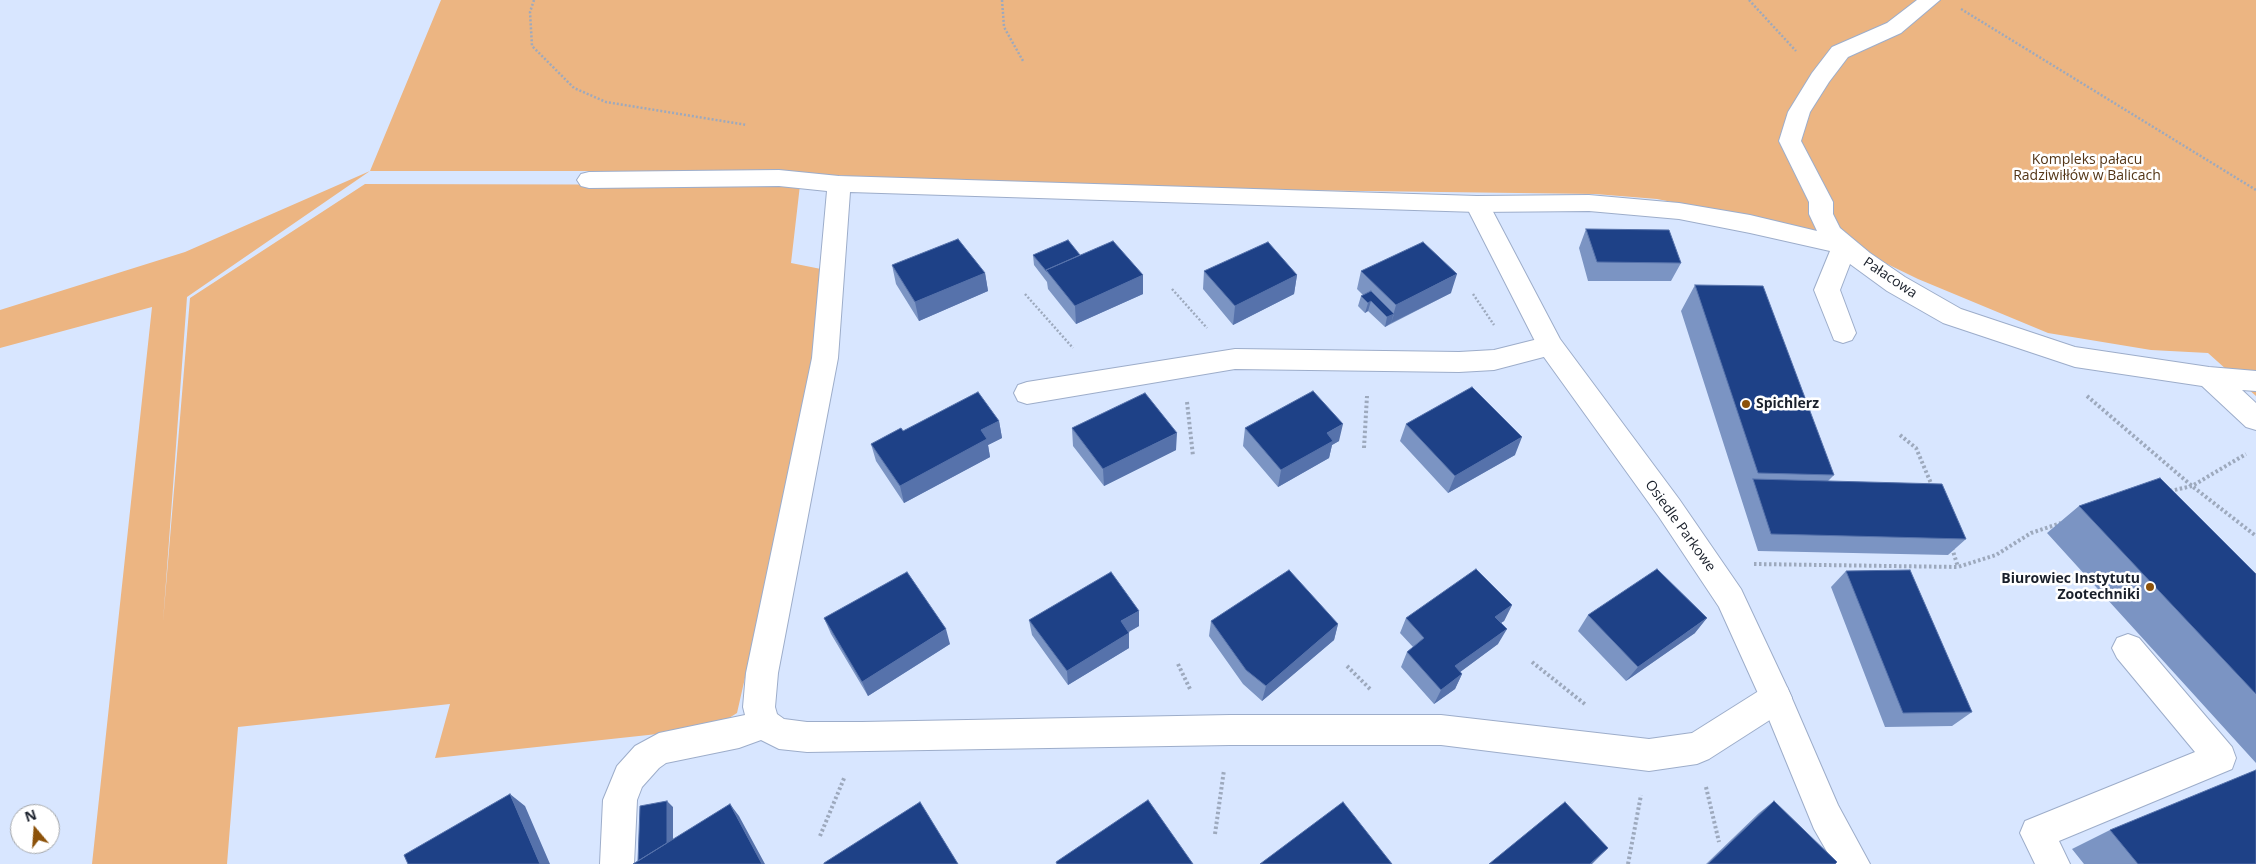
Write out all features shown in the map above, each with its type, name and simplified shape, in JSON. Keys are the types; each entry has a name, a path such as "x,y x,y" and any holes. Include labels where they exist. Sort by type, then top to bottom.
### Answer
{"street":[{"name":"Pałacowa","path":"1930,0 1894,28 1840,52 1820,78 1799,112 1790,141 1821,202 1821,214 1830,233 1896,284 1952,316 2075,357 2209,377 2256,381"},
{"path":"589,180 779,178 839,184 1477,204 1589,203 1679,211 1750,224 1845,246 1827,290 1843,333"},
{"path":"839,184 826,358 762,673 759,708 764,724 779,734 807,738 1230,730 1441,730 1649,755 1697,748 1776,698"},
{"name":"Osiedle Parkowe","path":"1477,204 1550,346 1708,563 1730,598 1776,698 1826,817 1853,864"},
{"path":"1027,393 1099,382 1182,366 1235,359 1458,362 1494,360 1550,346"},
{"path":"2209,377 2256,419"},
{"path":"2053,864 2038,833 2220,758 2128,648"},
{"path":"617,864 620,800 629,778 647,757 659,749 738,733 764,724"}],"path":[{"path":"534,0 530,12 532,46 574,88 606,102 747,125"},
{"path":"1002,0 1004,26 1023,61"},
{"path":"1749,0 1820,78"},
{"path":"1954,5 2256,190"},
{"path":"1172,289 1235,359"},
{"path":"1025,294 1076,351 1099,382"},
{"path":"1182,366 1194,456"},
{"path":"2080,390 2192,486 2256,536"},
{"path":"1364,448 1367,396"},
{"path":"1900,435 1916,448 1934,492"},
{"path":"2163,493 2192,486 2239,458"},
{"path":"1708,563 1958,567 1996,555 2031,534 2068,521"},
{"path":"1949,539 1958,567"},
{"path":"1215,834 1230,730"},
{"path":"820,836 862,737"},
{"path":"1697,748 1719,842"},
{"path":"1628,864 1649,755"}],"green space":[{"name":"Kompleks pałacu Radziwiłłów w Balicach","path":"441,0 2256,0 2256,396 2208,353 2151,350 2048,333 1918,279 1844,243 1752,218 1657,199 1595,194 1056,187 756,171 370,171"},
{"path":"370,171 187,297 163,622 190,298 365,184 800,185 791,263 821,269 812,382 737,713 713,728 435,758 450,704 238,727 227,864 92,864 152,307 0,348 0,310 185,252"}],"building":[{"path":"1586,229 1669,230 1681,263 1597,262"},
{"path":"958,239 985,273 915,302 892,265"},
{"path":"1068,240 1080,255 1046,270 1047,272 1033,255"},
{"path":"1113,241 1143,275 1075,306 1046,270"},
{"path":"1268,242 1297,275 1235,306 1204,271"},
{"path":"1423,242 1457,274 1396,305 1361,271"},
{"path":"1695,285 1763,286 1834,475 1758,473"},
{"path":"1371,291 1394,314 1387,317 1371,301 1368,303 1361,296"},
{"path":"1472,387 1522,437 1455,476 1406,424"},
{"path":"1313,391 1343,424 1327,433 1333,441 1281,470 1245,428"},
{"path":"978,392 999,421 981,430 987,439 900,486 871,444 901,428 903,431"},
{"path":"1145,393 1177,433 1103,469 1072,428"},
{"path":"2160,478 2256,574 2256,694 2079,506"},
{"path":"1753,479 1942,484 1966,539 1771,534"},
{"path":"1476,569 1512,605 1495,617 1507,629 1455,666 1462,674 1441,690 1407,652 1424,638 1406,618"},
{"path":"1657,569 1707,618 1638,667 1588,615"},
{"path":"1289,570 1338,624 1266,686 1246,670 1211,621"},
{"path":"1910,570 1972,712 1903,713 1846,571"},
{"path":"907,572 946,629 862,682 824,618"},
{"path":"1111,572 1139,611 1121,621 1129,633 1067,671 1029,620"},
{"path":"2256,770 2256,864 2138,864 2110,830"},
{"path":"510,794 540,864 408,864 404,855"},
{"path":"1148,800 1193,864 1057,864 1056,862"},
{"path":"667,801 667,843 638,861 640,806"},
{"path":"1774,801 1837,862 1835,864 1708,864"},
{"path":"920,802 958,864 824,864 824,863"},
{"path":"1343,802 1392,864 1260,864"},
{"path":"1565,802 1608,848 1590,864 1489,864"},
{"path":"730,804 762,864 633,864"}],"place":[{"name":"Spichlerz","path":"1746,404"},
{"name":"Biurowiec Instytutu Zootechniki","path":"2150,587"}]}
